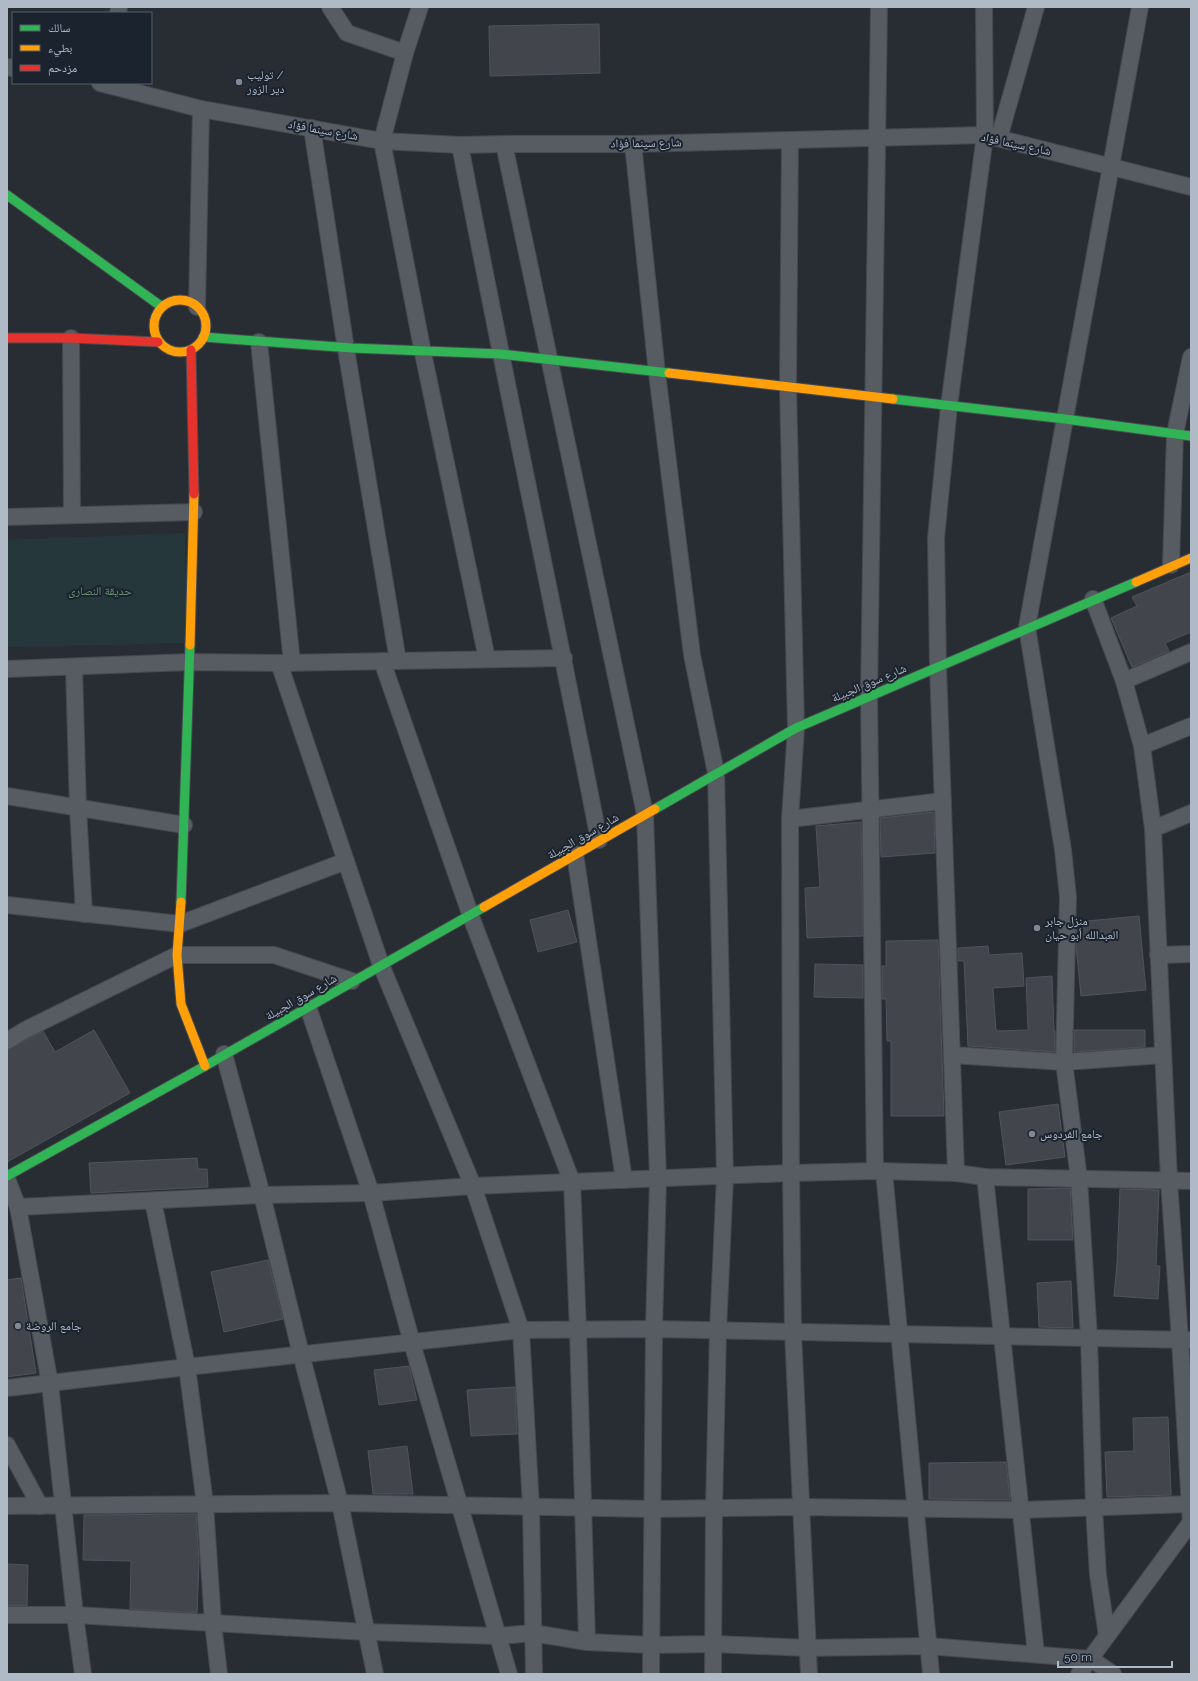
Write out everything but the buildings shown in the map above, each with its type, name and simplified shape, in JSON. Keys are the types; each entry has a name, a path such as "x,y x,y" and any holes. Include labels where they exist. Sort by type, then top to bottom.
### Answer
{"street":[{"path":"330,7 347,33 405,53"},
{"path":"420,7 405,53 382,140 423,353 487,659"},
{"path":"879,7 869,696 870,809 880,1171 899,1335 931,1674"},
{"path":"984,7 992,137"},
{"path":"956,1173 938,666 936,538 949,406 992,137 1036,7"},
{"path":"1107,1636 1098,1575 1094,1508 1089,1338 1079,1179 1064,1062 1068,897 1064,850 1027,627 1140,7"},
{"name":"شارع سينما فؤاد","path":"104,84 201,109 382,140 460,145 633,144 877,138 992,137 1191,187"},
{"path":"197,307 201,109"},
{"path":"312,128 346,349 390,661 470,914 572,1182 587,1642"},
{"path":"790,140 788,388 796,728 790,819 791,1173 793,1332 809,1674"},
{"path":"504,144 646,814 658,1178 654,1330 651,1674"},
{"path":"633,144 657,373 692,655 716,773 725,1176 718,1331 714,1508 714,1674"},
{"path":"460,145 500,354 564,658 599,840"},
{"path":"7,195 162,307"},
{"path":"183,300 197,307 202,313 206,329 198,345 191,350 173,352 158,342 153,328 157,313 162,307 168,303 183,300"},
{"path":"203,337 346,349 423,353 500,354 1065,419 1183,435"},
{"path":"7,338 71,338 158,342"},
{"path":"71,338 72,515"},
{"path":"259,342 286,663 346,861 381,965 473,1186 521,1330 531,1507 534,1674"},
{"path":"191,350 194,512 184,826 180,924 176,955 181,1004 205,1066"},
{"path":"1171,565 1191,357"},
{"path":"7,517 194,512"},
{"name":"شارع سوق الجبيلة","path":"7,1178 796,728 1171,565 1191,558"},
{"path":"1079,1674 1191,1523 1186,1340 1169,1181 1153,829 1142,746 1124,681 1093,599"},
{"path":"1124,681 1191,652"},
{"path":"7,669 190,662 286,663 564,658"},
{"path":"74,667 78,808 84,914"},
{"path":"1142,746 1191,726"},
{"path":"7,796 184,826"},
{"path":"790,819 943,801"},
{"path":"1153,829 1191,813"},
{"path":"575,854 624,1180"},
{"path":"7,905 180,924 346,861"},
{"path":"1158,955 1191,954"},
{"path":"7,1041 176,955 274,955 352,981"},
{"path":"308,1007 371,1194 412,1343 509,1674"},
{"path":"7,1026 26,1030"},
{"path":"224,1054 262,1195 301,1354 340,1503 376,1674"},
{"path":"952,1055 1064,1062 1163,1055"},
{"path":"18,1207 262,1195 371,1194 473,1186 658,1178 880,1171 956,1173 985,1178 1191,1181"},
{"path":"7,1178 18,1207 50,1384 75,1615 84,1674"},
{"path":"985,1178 1036,1654"},
{"path":"153,1201 187,1367 205,1504 213,1622 219,1674"},
{"path":"7,1388 521,1330 793,1332 1186,1340"},
{"path":"7,1445 40,1506"},
{"path":"7,1506 340,1503 652,1509 801,1507 1021,1510 1190,1504"},
{"path":"7,1615 75,1615 367,1632 498,1636 533,1633 587,1642 651,1645 714,1644 808,1648 928,1646 1091,1659 1113,1674"}],"green space":[{"name":"حديقة النصارى","path":"185,533 187,643 7,647 7,540"}],"traffic: fast":[{"path":"7,195 162,307"},
{"path":"203,337 352,348 500,354 669,373"},
{"path":"893,399 1065,419 1191,436"},
{"path":"655,809 796,728 1136,582"},
{"path":"181,902 190,645"},
{"path":"7,1176 205,1066 484,907"}],"traffic: slow":[{"path":"175,300 185,300 194,304 202,312 206,321 206,326 206,331 202,340 194,348 185,352 175,352 166,348 158,340 154,331 154,321 158,312 166,304 175,300"},
{"path":"669,373 893,399"},
{"path":"190,645 194,494"},
{"path":"1136,582 1191,558"},
{"path":"484,907 655,809"},
{"path":"181,902 177,955 181,1004 205,1066"}],"traffic: jam":[{"path":"7,338 71,338 158,342"},
{"path":"191,350 194,494"}],"place":[{"name":"توليب / دير الزور","path":"239,82"},
{"name":"منزل جابر العبدالله أبو حيان","path":"1037,928"},
{"name":"جامع الفردوس","path":"1032,1134"},
{"name":"جامع الروضة","path":"18,1326"}]}
